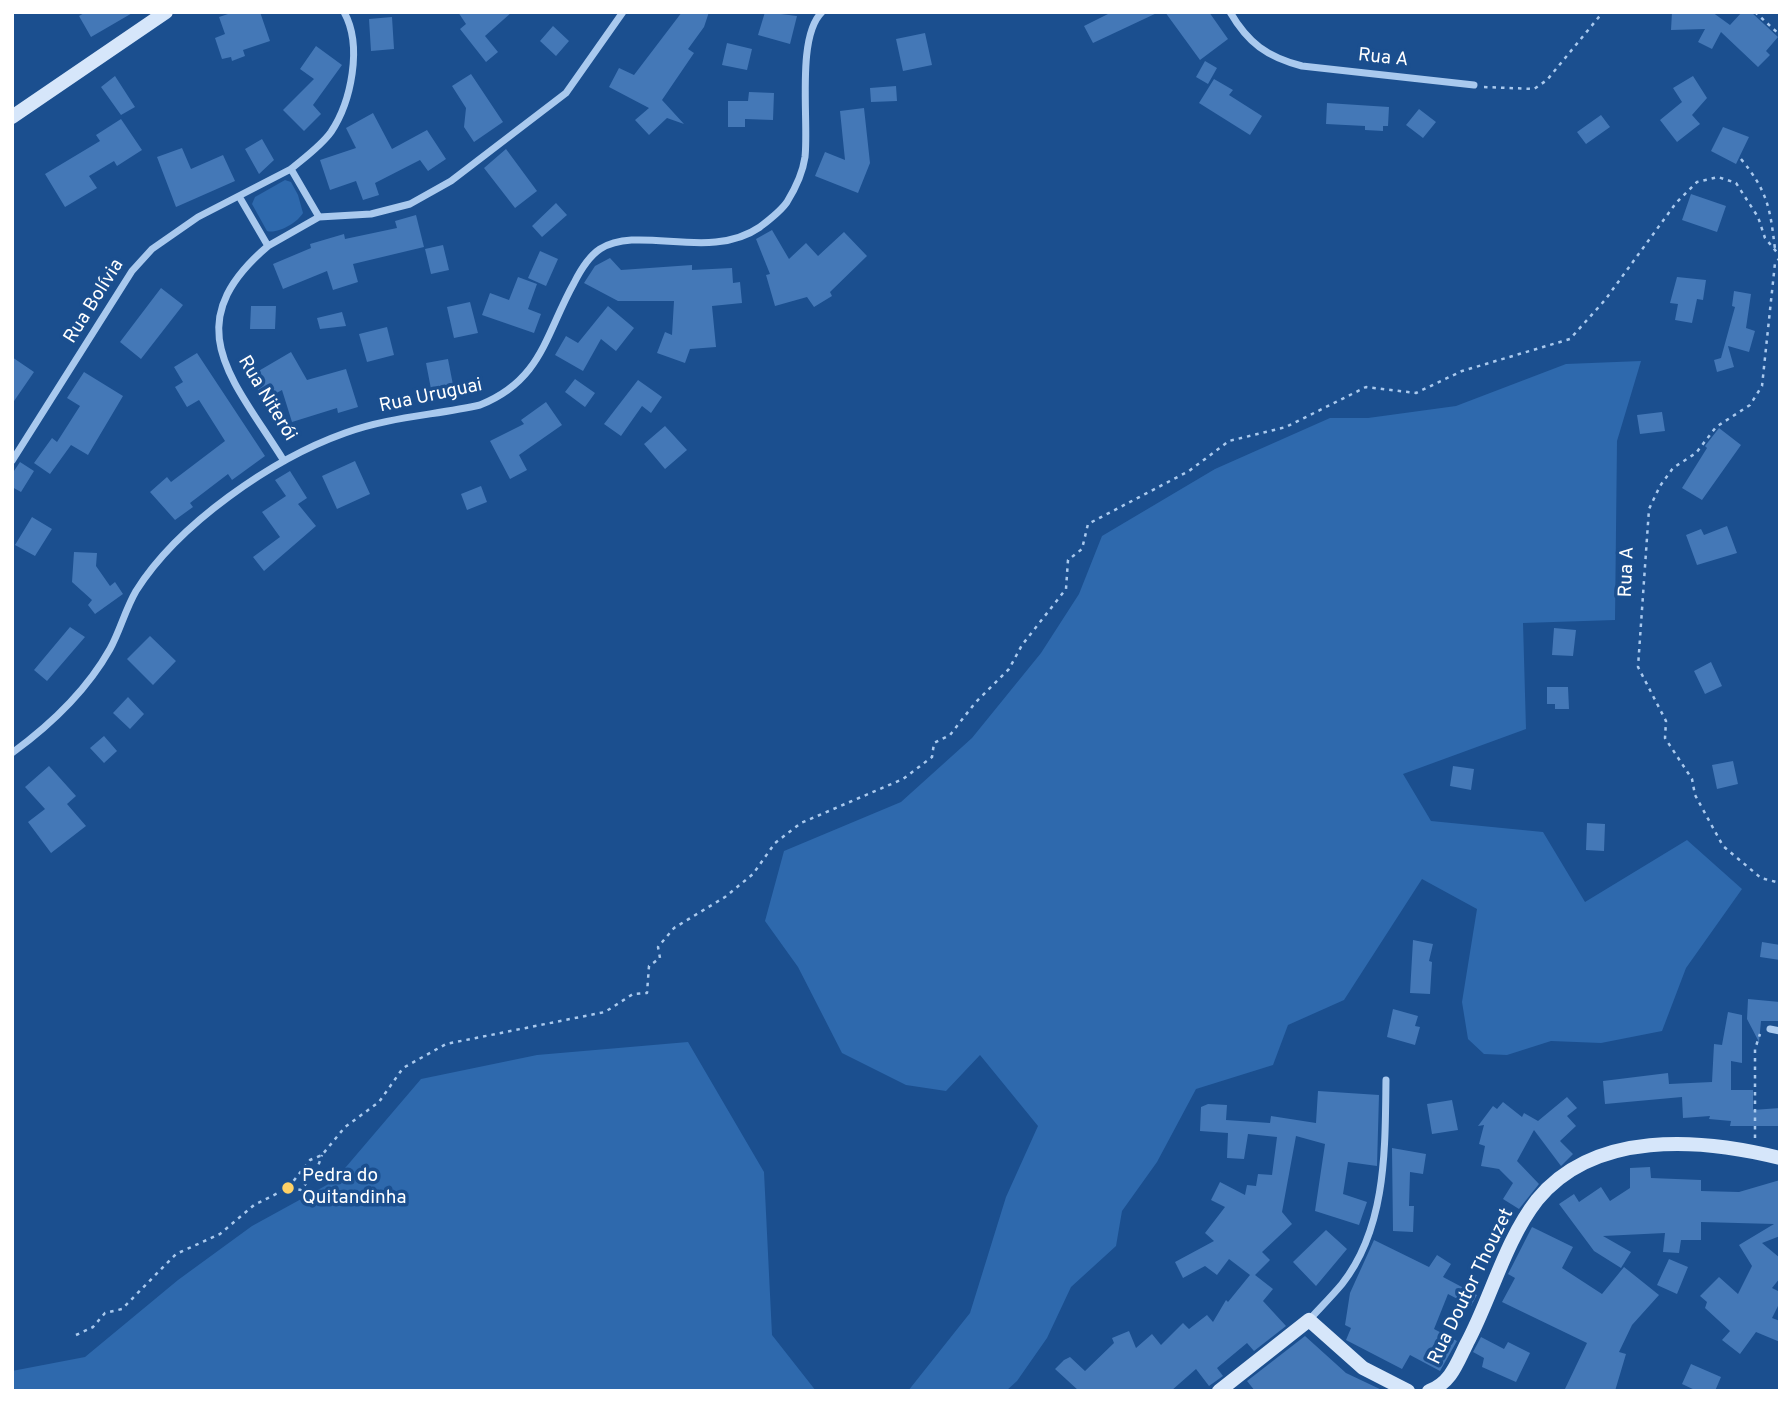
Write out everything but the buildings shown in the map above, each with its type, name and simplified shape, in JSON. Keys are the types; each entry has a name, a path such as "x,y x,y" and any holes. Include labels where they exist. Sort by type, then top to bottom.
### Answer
{"street":[{"path":"12,117 166,12"},
{"name":"Rua Bolívia","path":"12,461 132,271 172,232 291,169 330,133 348,94 351,41 344,12"},
{"path":"291,169 319,217 371,214 410,204 451,181 566,93 623,12"},
{"name":"Rua Uruguai","path":"12,753 39,733 84,684 110,649 137,591 158,562 227,499 284,461 345,433 454,411 500,397 528,374 536,363 575,281 601,248 638,241 727,242 750,234 767,222 786,204 805,161 806,50 811,29 822,12"},
{"name":"Rua A","path":"1230,12 1244,35 1277,60 1302,66 1474,85"},
{"path":"240,198 268,246"},
{"name":"Rua Niterói","path":"284,461 229,372 219,345 219,315 226,293 243,268 268,246 319,217"},
{"path":"1770,1029 1780,1031"},
{"path":"1219,1391 1309,1320 1343,1283 1359,1258 1377,1209 1385,1153 1386,1080"},
{"name":"Rua Doutor Thouzet","path":"1429,1391 1450,1378 1536,1201 1578,1163 1605,1153 1653,1146 1694,1145 1755,1152 1780,1158"},
{"path":"1309,1320 1363,1368 1408,1391"}],"path":[{"path":"1474,85 1534,89 1548,80 1603,12"},
{"path":"1755,12 1780,35"},
{"path":"1741,159 1762,184 1775,250"},
{"path":"288,1188 302,1190 317,1169 322,1156 345,1127 379,1102 403,1068 446,1044 605,1012 633,994 647,993 649,966 660,958 658,947 674,928 725,897 753,874 775,843 801,823 903,779 932,757 934,743 950,735 975,703 1009,669 1022,645 1066,589 1068,560 1082,549 1088,524 1189,471 1229,441 1286,427 1366,387 1416,393 1462,371 1570,339 1646,247 1676,203 1697,182 1718,177 1736,183 1749,199 1765,238 1780,257"},
{"name":"Rua A","path":"1780,257 1775,263 1762,386 1750,405 1716,427 1696,453 1674,468 1660,486 1648,509 1645,588 1638,633 1638,667 1666,721 1665,738 1692,779 1695,794 1723,846 1761,878 1780,883"},
{"path":"1755,1152 1755,1049 1760,1034 1770,1029"},
{"path":"76,1335 93,1327 105,1313 122,1309 176,1254 220,1234 254,1205 288,1188 310,1160 322,1156"}],"shaded area":[{"path":"285,180 291,182 303,213 287,227 267,231 252,204 255,197"},
{"path":"1641,361 1617,441 1615,620 1523,623 1526,729 1403,774 1431,821 1543,832 1585,902 1687,840 1742,889 1686,968 1662,1031 1601,1043 1551,1041 1507,1055 1484,1054 1468,1039 1462,1002 1477,909 1422,879 1344,1000 1288,1025 1273,1065 1196,1089 1157,1162 1122,1211 1116,1246 1071,1287 1047,1338 1017,1381 1006,1391 908,1391 970,1313 1006,1197 1038,1126 980,1055 946,1091 906,1085 842,1053 798,967 765,921 784,851 901,802 972,738 1041,653 1079,594 1102,536 1215,469 1330,418 1368,418 1456,406 1566,364"},
{"path":"688,1042 764,1172 772,1335 816,1391 12,1391 12,1371 85,1357 178,1280 252,1226 334,1181 421,1079 537,1055"}],"place":[{"name":"Pedra do Quitandinha","path":"288,1188"}]}
